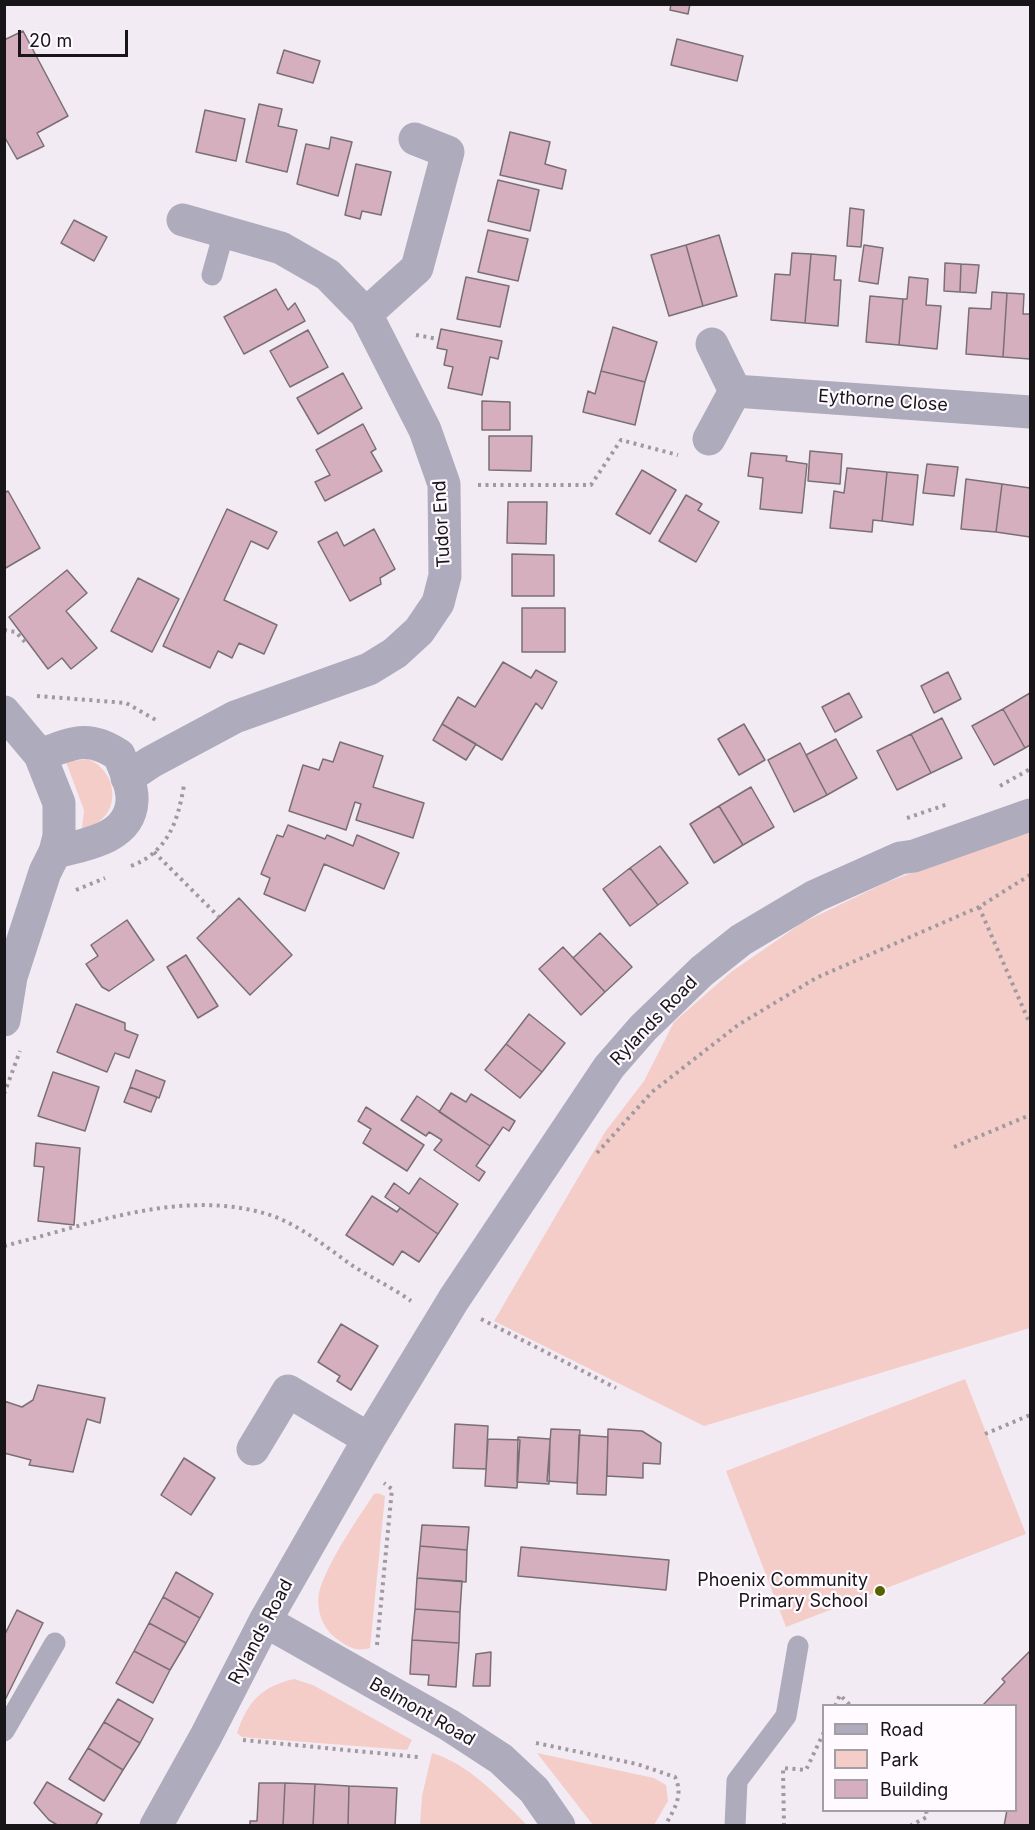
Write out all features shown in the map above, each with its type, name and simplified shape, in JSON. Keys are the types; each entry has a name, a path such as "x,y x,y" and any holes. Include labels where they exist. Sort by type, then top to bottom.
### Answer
{"street":[{"path":"366,314 417,268 448,152 415,139"},
{"name":"Tudor End","path":"127,778 151,762 235,717 369,669 404,645 419,631 438,603 445,576 444,484 426,430 366,314 328,275 280,248 183,220"},
{"path":"709,439 735,391 712,344"},
{"name":"Eythorne Close","path":"735,391 1030,412"},
{"path":"4,712 40,755 60,803 59,836 55,852 45,872 11,976 4,1020"},
{"path":"40,755 75,743 101,743 119,755 132,800 128,815 115,834 55,852"},
{"name":"Rylands Road","path":"156,1826 206,1736 265,1621 363,1451 447,1311 609,1067 643,1028 702,971 741,940 815,896 900,858 914,856 1030,815"},
{"path":"253,1449 288,1390 363,1451"},
{"name":"Belmont Road","path":"265,1621 373,1685 449,1725 512,1767 534,1790 559,1826"}],"lane":[{"path":"212,275 224,232"},
{"path":"4,1731 55,1643"},
{"path":"735,1826 737,1781 786,1716 798,1646"}],"path":[{"path":"444,484 591,485 621,440 688,458 709,439"},
{"path":"4,630 16,632 25,642"},
{"path":"154,852 219,917"},
{"path":"595,1155 652,1092 738,1025 816,978 979,907 1030,876"},
{"path":"979,907 1030,1024"},
{"path":"954,1147 1030,1115"},
{"path":"4,1246 168,1206 203,1204 268,1214 307,1233 407,1299 483,1320 616,1388"},
{"path":"483,1320 489,1310"},
{"path":"985,1434 1030,1415"},
{"path":"363,1451 392,1489 373,1685"},
{"path":"836,1704 840,1695 849,1704"},
{"path":"206,1736 418,1757"},
{"path":"784,1826 783,1768 806,1770 822,1736"},
{"path":"512,1767 537,1742 637,1764 675,1777 680,1787 678,1802 665,1826"},
{"path":"910,1826 927,1817 926,1812"}],"green space":[{"path":"88,759 107,775 112,797 110,808 104,817 95,824 82,828 84,810 66,762"},
{"path":"1030,833 1030,1328 704,1426 494,1321 605,1132 644,1081 674,1022 731,972 802,923 887,882"},
{"path":"965,1379 1026,1534 786,1627 726,1471"},
{"path":"374,1494 385,1496 370,1648 356,1649 341,1642 327,1629 320,1615 318,1600 321,1586 331,1563"},
{"path":"294,1679 313,1685 412,1740 407,1750 242,1737 237,1733 246,1712 257,1697 273,1686"},
{"path":"432,1753 471,1773 527,1825 420,1825 422,1796"},
{"path":"537,1753 654,1778 666,1785 668,1801 654,1825 593,1825"}],"building":[{"path":"671,4 690,4 688,14 670,10"},
{"path":"23,31 68,116 37,133 44,146 17,159 4,136 4,40"},
{"path":"677,39 743,56 737,81 671,65"},
{"path":"284,50 320,61 313,83 277,73"},
{"path":"259,104 282,109 278,126 297,130 287,172 246,162"},
{"path":"205,110 245,119 236,161 196,152"},
{"path":"510,132 550,142 545,164 566,170 562,189 500,175"},
{"path":"331,137 352,142 338,196 297,184 306,144 329,149"},
{"path":"356,164 391,172 381,215 362,211 360,219 345,215"},
{"path":"498,180 539,190 530,231 488,221"},
{"path":"850,208 864,210 861,247 847,246"},
{"path":"74,220 107,237 94,261 61,243"},
{"path":"488,230 528,239 518,281 478,272"},
{"path":"719,235 737,296 703,306 686,245"},
{"path":"686,245 703,306 669,316 651,255"},
{"path":"864,245 883,248 878,284 859,281"},
{"path":"792,253 811,254 805,323 771,320 775,274 790,275"},
{"path":"811,254 836,256 834,280 841,280 838,326 805,323"},
{"path":"945,263 961,264 960,292 944,291"},
{"path":"961,264 979,265 976,293 960,292"},
{"path":"466,277 509,286 500,327 457,319"},
{"path":"909,277 928,279 926,305 941,306 937,349 899,345 903,299 907,299"},
{"path":"276,289 288,310 295,303 305,321 244,354 224,317"},
{"path":"992,292 1007,293 1003,357 966,354 969,308 991,309"},
{"path":"1007,293 1024,294 1023,314 1030,314 1030,359 1003,357"},
{"path":"870,296 903,299 899,345 866,342"},
{"path":"613,327 657,342 645,382 601,371"},
{"path":"441,329 502,341 498,359 490,357 482,395 448,388 453,367 444,365 447,350 437,348"},
{"path":"308,330 328,367 290,387 270,351"},
{"path":"601,371 645,382 635,425 583,412 588,391 595,394"},
{"path":"343,373 362,408 318,434 297,398"},
{"path":"482,401 510,402 510,430 482,430"},
{"path":"363,424 376,449 371,452 382,471 325,501 315,482 330,475 316,450"},
{"path":"489,436 532,436 531,471 489,470"},
{"path":"810,451 842,454 840,484 808,481"},
{"path":"751,453 787,456 786,461 807,464 802,513 760,509 763,478 748,476"},
{"path":"927,464 958,467 954,496 923,493"},
{"path":"847,468 887,472 882,521 873,520 872,532 830,528 834,491 844,493"},
{"path":"642,470 676,490 650,534 616,514"},
{"path":"887,472 918,475 913,525 882,521"},
{"path":"966,479 1002,484 996,532 961,529"},
{"path":"1002,484 1030,488 1030,537 996,532"},
{"path":"8,491 40,548 4,569 4,493"},
{"path":"686,495 702,504 698,510 719,522 696,562 659,541"},
{"path":"508,502 547,502 546,544 507,543"},
{"path":"227,509 277,532 268,549 251,541 224,600 277,625 264,654 239,643 232,658 218,651 210,668 163,646"},
{"path":"374,529 395,569 380,578 381,584 350,601 318,542 337,532 344,546"},
{"path":"512,554 554,555 554,596 512,596"},
{"path":"67,570 87,593 66,611 97,648 71,669 62,658 48,669 9,617"},
{"path":"138,578 179,599 152,652 111,631"},
{"path":"522,608 565,608 565,652 522,652"},
{"path":"503,662 531,678 536,670 557,682 542,709 536,703 502,760 442,724 458,697 475,707"},
{"path":"948,672 961,699 934,713 921,686"},
{"path":"849,693 862,717 835,732 822,707"},
{"path":"1030,693 1030,745 1025,748 1003,709"},
{"path":"1003,709 1025,748 994,765 972,726"},
{"path":"942,718 962,758 931,773 911,734"},
{"path":"442,724 476,744 466,760 433,740"},
{"path":"744,724 765,760 739,775 718,739"},
{"path":"911,734 931,773 897,790 877,751"},
{"path":"836,739 857,778 827,795 806,755"},
{"path":"340,742 383,756 373,787 424,803 413,838 356,820 361,804 355,802 346,830 289,811 303,765 319,770 323,759 333,762"},
{"path":"800,743 827,795 794,812 768,760"},
{"path":"751,787 774,827 743,845 719,806"},
{"path":"719,806 743,845 714,863 690,824"},
{"path":"288,825 325,839 327,835 353,846 357,835 399,853 384,889 324,864 305,911 264,894 270,878 261,874 277,835 283,837"},
{"path":"660,846 688,883 658,905 630,868"},
{"path":"630,868 658,905 630,926 603,889"},
{"path":"239,898 292,955 250,995 197,938"},
{"path":"127,920 154,960 109,991 102,987 86,964 98,956 91,945"},
{"path":"600,933 632,967 605,992 573,958"},
{"path":"563,947 605,992 581,1015 539,969"},
{"path":"186,955 218,1006 198,1018 167,967"},
{"path":"76,1004 125,1023 125,1030 138,1035 129,1058 115,1053 107,1072 57,1052"},
{"path":"529,1014 565,1043 542,1072 506,1044"},
{"path":"506,1044 542,1072 520,1098 485,1070"},
{"path":"136,1070 165,1081 159,1098 130,1087"},
{"path":"53,1072 99,1087 85,1131 38,1116"},
{"path":"130,1087 157,1097 151,1112 124,1102"},
{"path":"451,1093 466,1102 471,1094 515,1121 509,1131 503,1127 490,1146 439,1112"},
{"path":"417,1096 490,1146 476,1166 485,1172 479,1181 434,1150 442,1140 429,1132 426,1136 401,1120"},
{"path":"366,1107 424,1145 407,1171 363,1143 371,1129 358,1121"},
{"path":"36,1143 80,1148 74,1225 38,1221 44,1167 34,1166"},
{"path":"420,1178 458,1204 438,1234 385,1197 394,1183 409,1194"},
{"path":"372,1196 397,1212 400,1208 438,1234 419,1262 402,1251 393,1265 346,1235"},
{"path":"341,1324 378,1346 351,1390 337,1381 340,1376 318,1362"},
{"path":"38,1385 105,1398 100,1423 87,1419 73,1472 29,1465 31,1460 4,1453 4,1401 22,1407 33,1400"},
{"path":"455,1424 488,1426 486,1469 453,1468"},
{"path":"551,1429 580,1430 577,1483 547,1481"},
{"path":"608,1429 642,1431 661,1443 660,1464 643,1463 643,1478 607,1476"},
{"path":"579,1435 608,1437 606,1495 577,1494"},
{"path":"518,1437 550,1439 549,1484 517,1482"},
{"path":"488,1439 520,1440 517,1488 485,1486"},
{"path":"184,1458 215,1478 191,1515 161,1495"},
{"path":"422,1525 469,1527 467,1550 420,1546"},
{"path":"420,1546 467,1550 466,1582 417,1578"},
{"path":"521,1547 669,1560 666,1590 518,1576"},
{"path":"176,1572 213,1594 200,1618 163,1597"},
{"path":"417,1578 462,1581 460,1612 415,1609"},
{"path":"163,1597 200,1618 186,1643 149,1623"},
{"path":"415,1609 460,1612 459,1643 412,1640"},
{"path":"17,1610 43,1623 4,1702 4,1636"},
{"path":"149,1623 186,1643 170,1670 134,1651"},
{"path":"412,1640 459,1643 456,1687 428,1685 429,1675 410,1674"},
{"path":"134,1651 170,1670 153,1703 116,1683"},
{"path":"1030,1651 1030,1826 1004,1826 1007,1812 1017,1812 1017,1704 984,1704 1005,1682 1002,1679"},
{"path":"491,1652 490,1686 473,1686 476,1654"},
{"path":"118,1699 153,1719 140,1743 104,1722"},
{"path":"104,1722 140,1743 123,1770 88,1748"},
{"path":"88,1748 123,1770 104,1801 69,1779"},
{"path":"47,1782 102,1814 95,1826 59,1826 49,1820 34,1803"},
{"path":"259,1783 285,1783 283,1826 250,1826 250,1821 257,1821"},
{"path":"285,1783 315,1784 313,1826 283,1826"},
{"path":"315,1784 349,1786 348,1826 313,1826"},
{"path":"349,1786 397,1788 395,1826 348,1826"}],"place":[{"name":"Phoenix Community Primary School","path":"880,1591"}]}
